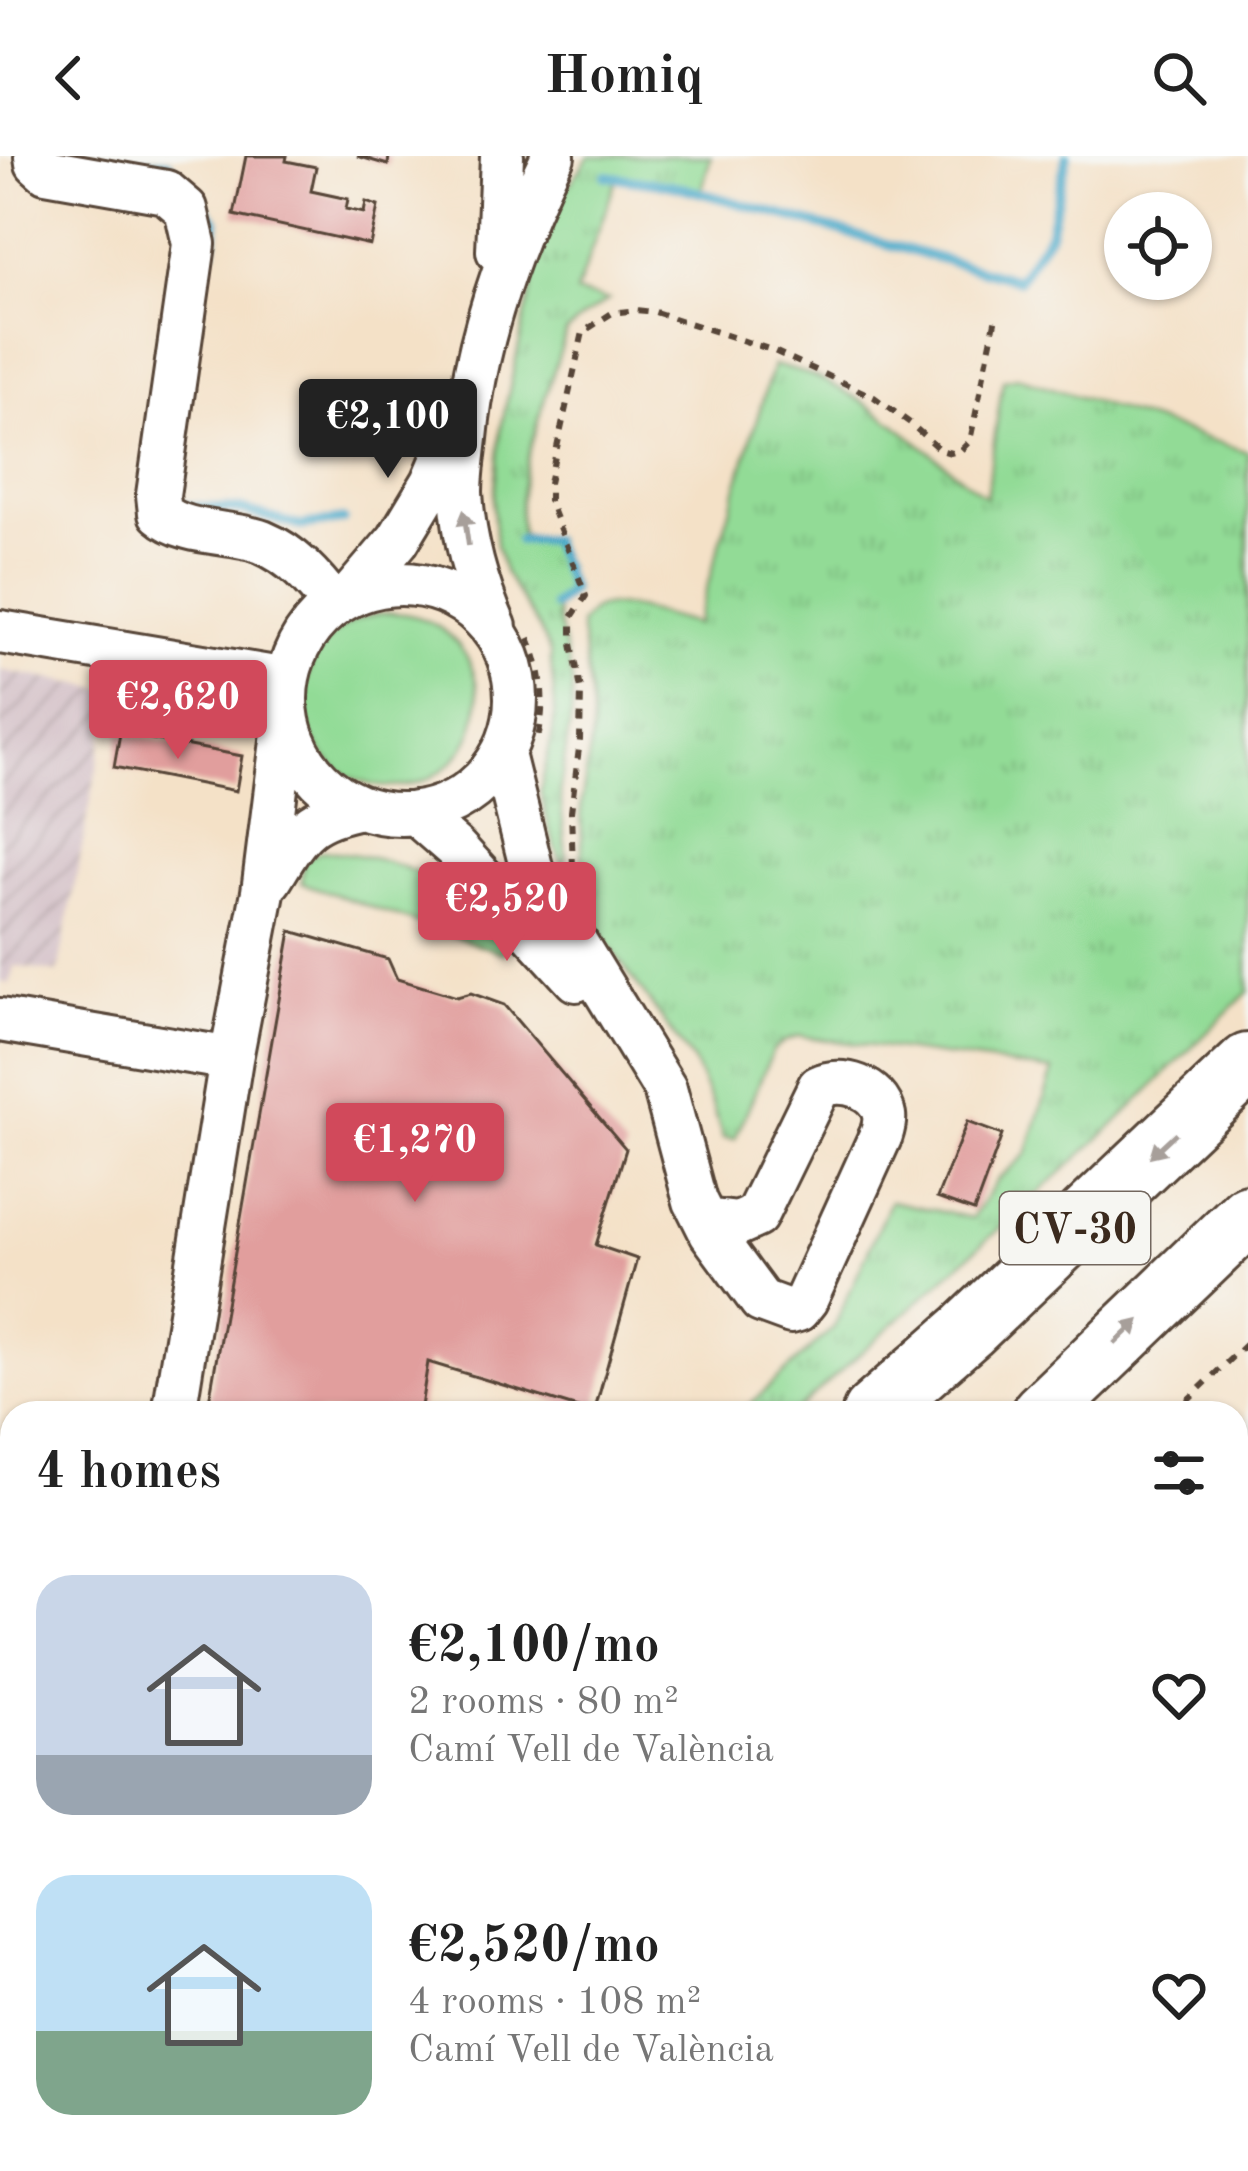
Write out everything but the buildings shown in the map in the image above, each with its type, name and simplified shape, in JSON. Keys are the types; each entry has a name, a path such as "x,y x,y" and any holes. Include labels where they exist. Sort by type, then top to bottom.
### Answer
{"highway":[{"name":"CV-30","path":"887,1401 1248,1064"},
{"name":"CV-30","path":"1054,1401 1248,1215"}],"street":[{"path":"36,156 46,171 166,192 186,209 194,244 158,495 160,513 174,523 261,542 342,600"},
{"path":"502,156 498,247 470,395 461,490 477,587 514,638 518,753 532,871 650,1060 665,1089 695,1202 704,1220 740,1276 761,1301 790,1312 806,1300 885,1118 875,1097 864,1089 824,1083 756,1216 738,1224 704,1220"},
{"path":"487,322 510,253 553,156"},
{"path":"176,1401 263,892 286,694 296,651 311,625 342,600 398,540 433,482 470,395"},
{"path":"342,600 383,585 417,584 450,594 514,638"},
{"path":"0,632 286,694"},
{"path":"286,694 292,739 308,769 332,792 362,807 415,813 450,803 518,753"},
{"path":"263,892 305,828 330,813 362,807"},
{"path":"415,813 455,848 650,1060"},
{"path":"0,1021 231,1059"}],"path":[{"path":"570,936 566,913 573,876 571,812 581,689 572,617 586,596 549,501 549,483 583,332 613,313 636,310 684,320 772,350 874,397 950,453 970,442 998,312"},
{"path":"514,638 537,657 543,700 542,722 518,753"},
{"path":"1187,1401 1248,1342"}],"shaded area":[{"path":"0,670 112,690 58,973 14,966 10,984 0,982"}],"green space":[{"path":"589,156 711,156 701,193 617,178 576,293 608,300 566,332 527,462 522,535 551,540 571,590 555,606 572,681 560,790 563,867 540,791 555,707 550,653 504,572 493,506 501,428 535,271 562,196"},
{"path":"773,365 818,378 864,402 986,497 1003,380 1018,377 1248,452 1248,992 1111,1128 807,1401 754,1401 834,1327 890,1201 972,1218 997,1180 1027,1154 1053,1071 799,1036 773,1050 735,1139 723,1138 693,1062 607,943 587,910 583,888 581,805 592,711 580,624 594,609 616,606 696,624"},
{"path":"391,613 424,620 452,639 471,667 478,700 471,733 452,761 424,780 391,787 358,780 330,761 311,733 304,700 311,667 330,639 358,620"},
{"path":"322,851 376,859 427,878 471,908 507,950 503,953 302,883 304,860"}],"waterway":[{"path":"606,176 672,185 1018,280 1049,233 1067,156"},
{"path":"106,162 168,163 185,184"},
{"path":"201,203 216,221 212,250"},
{"path":"180,505 242,510 300,526 343,520"},
{"path":"519,540 551,540 571,590 554,606"}]}
